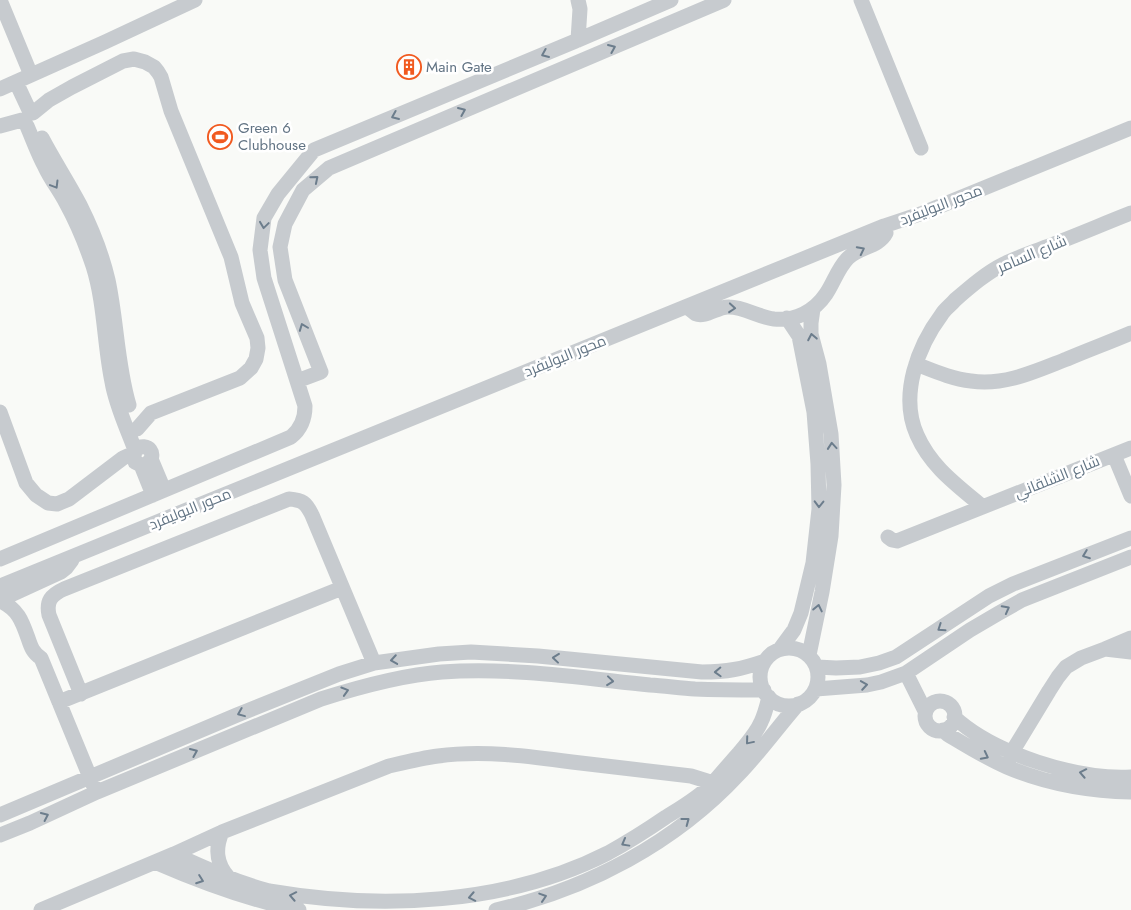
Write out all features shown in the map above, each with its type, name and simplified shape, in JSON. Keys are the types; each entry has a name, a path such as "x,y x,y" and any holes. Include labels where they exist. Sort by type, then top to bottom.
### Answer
{"street":[{"path":"0,0 31,75"},
{"path":"140,456 137,429 131,411 117,382 106,348 94,237 81,207 8,85 194,0"},
{"path":"578,0 580,9 578,40"},
{"path":"0,559 291,437 296,433 302,423 305,406 264,278 260,250 264,218 278,194 314,150 671,0"},
{"path":"298,381 321,372 285,280 280,247 285,224 303,190 329,168 724,0"},
{"path":"861,0 921,148"},
{"path":"0,126 28,118 49,100 123,62 134,59 145,62 154,68 161,77 171,111 231,257 242,303 257,338 258,348 254,364 244,375 151,413 137,429"},
{"name":"محور البوليفرد","path":"0,586 884,226 930,210 1131,128"},
{"name":"شارع السامر","path":"916,364 924,342 943,312 978,281 1003,264 1131,213"},
{"path":"687,307 694,313 701,315 720,308 732,307 772,318 797,317 820,302 847,259 856,252 882,239 886,233 884,226"},
{"path":"812,309 811,334 819,364 831,434 834,485 831,536 813,661 818,674 816,689 808,698 798,704 792,706 779,704 766,694 760,676 765,662 771,654 780,649 795,649 813,661 836,668 860,667 879,663 912,648 989,596 1013,584 1130,536"},
{"path":"780,649 794,630 801,613 813,563 819,509 814,412 800,342 797,332 787,318"},
{"path":"983,507 939,469 926,453 916,434 910,402 911,384 916,364 954,378 971,381 1010,380 1131,333"},
{"path":"117,382 118,407 159,493"},
{"path":"131,411 151,413"},
{"path":"0,412 26,484 43,501 52,504 69,499 119,462 140,456"},
{"name":"شارع الشلقاني","path":"888,536 892,540 897,541 1131,448"},
{"path":"1114,454 1131,496"},
{"path":"81,694 49,615 49,599 53,595 73,585 289,499 297,499 308,508 374,663"},
{"path":"0,546 16,553"},
{"path":"0,600 61,572 75,555"},
{"path":"816,689 867,685 906,673 970,630 1022,600 1131,557"},
{"path":"31,586 25,596 23,608 32,636 32,650 41,658 97,792"},
{"path":"59,702 342,588"},
{"path":"0,600 18,614 32,636"},
{"path":"1006,767 1012,752 1066,667 1081,658 1131,638"},
{"path":"1105,649 1131,652"},
{"path":"0,815 247,711 340,674 374,663 439,654 471,652 528,655 702,672 730,671 765,662"},
{"path":"0,835 97,792 320,699 350,690 414,676 441,672 506,672 766,694"},
{"path":"906,673 925,712 928,725 933,729 943,730 974,750 1006,767 1036,778 1085,789 1131,792"},
{"path":"496,910 540,899 611,870 675,830 707,805 763,720 766,694"},
{"path":"925,712 930,704 938,701 946,703 953,709 954,722 943,730"},
{"path":"174,854 228,878 258,888 312,900 360,904 438,902 514,888 556,875 607,853 717,788 752,759 798,704"},
{"path":"954,717 971,731 1012,752 1049,766 1084,774 1114,778 1131,777"},
{"path":"41,910 222,832 389,766 414,760 465,754 543,758 691,776 699,778 717,788"},
{"path":"222,832 217,852 220,866 228,878"},
{"path":"155,862 224,889 299,910"}],"place":[{"name":"Main Gate","path":"409,67"},
{"name":"Green 6 Clubhouse","path":"220,137"}]}
